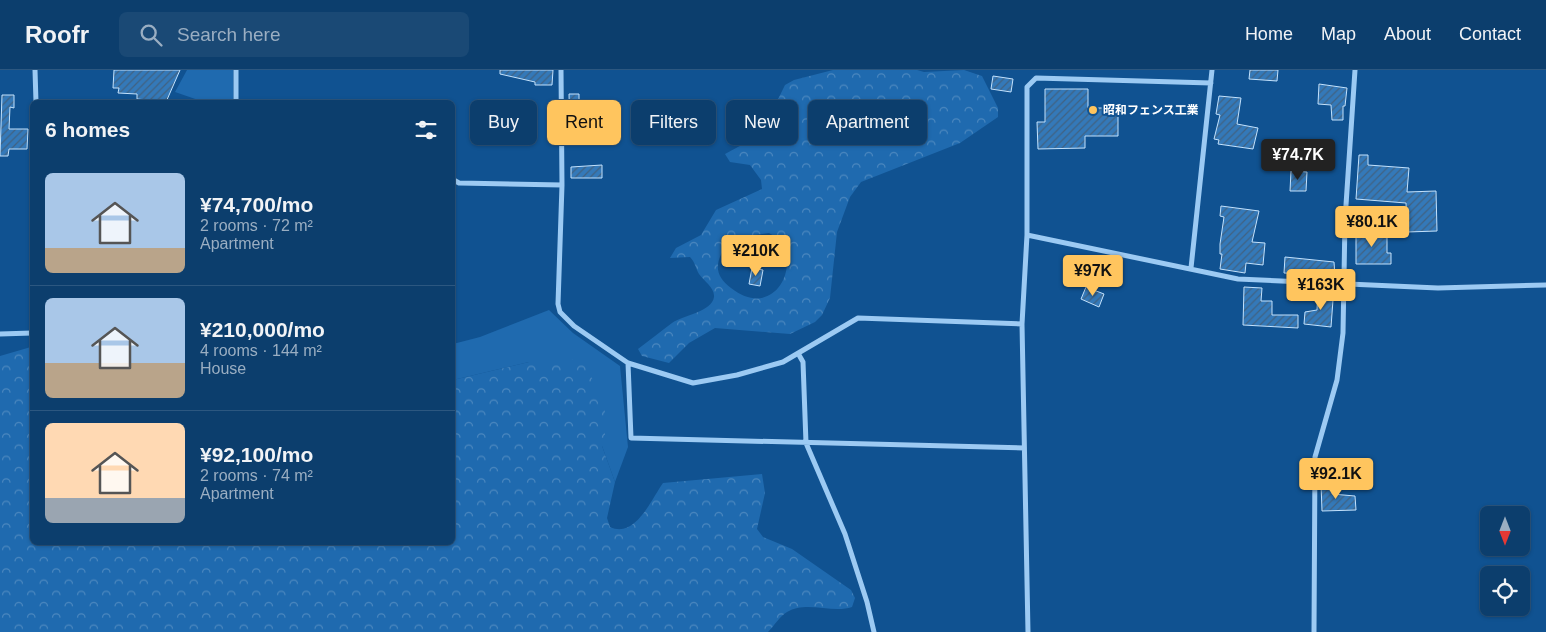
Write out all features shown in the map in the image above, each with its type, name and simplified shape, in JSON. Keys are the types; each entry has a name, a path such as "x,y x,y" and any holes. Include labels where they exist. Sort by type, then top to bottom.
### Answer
{"street":[{"path":"35,70 36,100"},
{"path":"236,70 236,100"},
{"path":"560,70 562,185 558,304 560,312 574,326 628,363 693,383 737,375 783,362 799,355 858,318 1022,324"},
{"path":"1191,268 1212,70"},
{"path":"1314,632 1315,457 1337,380 1344,333 1345,220 1355,70"},
{"path":"1028,632 1022,324 1027,235 1026,93 1032,80 1210,83"},
{"path":"455,181 459,183 562,185"},
{"path":"1027,235 1238,279 1438,288 1546,285"},
{"path":"0,334 30,333"},
{"path":"799,355 803,362 806,444 845,534 867,602 874,632"},
{"path":"628,363 631,438 806,444 1024,448"}],"green space":[{"path":"187,70 233,70 233,100 198,100 175,92"},
{"path":"833,70 917,70 924,72 964,70 982,76 998,108 998,117 960,143 861,182 850,197 837,232 830,298 822,315 815,322 790,334 715,328 689,343 669,363 642,356 638,349 677,320 703,310 712,302 714,297 713,291 699,274 690,257 670,258 676,248 701,235 716,210 762,189 761,180 750,165 730,162 725,154 742,145 798,145 798,100 778,100 785,85 794,80","holes":["769,233 780,243 786,255 787,269 782,282 774,292 762,298 748,297 731,288 722,280 718,270 719,260 726,246 733,240 743,237"]},
{"path":"549,310 573,333 620,366 628,447 615,482 602,446 529,362 455,380 455,343 480,337"},
{"path":"30,347 30,545 455,545 455,380 529,362 581,359 605,401 605,439 602,446 615,482 607,518 610,527 627,528 635,523 648,508 663,483 762,474 765,493 757,529 763,537 792,549 851,590 855,598 852,607 844,609 803,607 787,612 768,632 0,632 0,356"}],"building":[{"path":"114,70 180,70 167,100 137,99 137,94 118,93 119,88 113,88"},
{"path":"500,70 553,70 552,85 535,85 535,82 500,74"},
{"path":"1250,70 1278,70 1277,81 1249,79"},
{"path":"993,76 1013,79 1011,92 991,89"},
{"path":"1319,84 1347,88 1345,106 1343,106 1343,120 1332,120 1331,105 1318,104"},
{"path":"1045,89 1088,89 1088,108 1118,108 1118,136 1085,136 1085,148 1038,149 1037,122 1045,122"},
{"path":"569,94 579,94 579,100 569,100"},
{"path":"2,95 14,95 14,108 10,107 9,129 28,129 27,149 9,149 8,156 0,156"},
{"path":"1219,96 1241,98 1237,124 1258,128 1253,149 1218,144 1219,140 1214,139 1220,115 1216,114"},
{"path":"1359,155 1368,155 1368,165 1409,168 1407,192 1436,191 1437,231 1407,232 1406,203 1356,199"},
{"path":"602,165 602,178 571,178 571,167"},
{"path":"1291,171 1307,172 1306,191 1290,191"},
{"path":"1221,206 1259,211 1252,242 1265,243 1263,265 1246,263 1245,273 1220,269 1222,254 1220,254 1220,244 1224,217 1220,216"},
{"path":"1356,231 1387,231 1387,253 1391,253 1391,264 1356,264"},
{"path":"1285,257 1334,262 1335,276 1328,276 1328,279 1318,278 1318,275 1284,273"},
{"path":"752,268 763,270 760,286 749,284"},
{"path":"1086,287 1104,294 1099,307 1081,299"},
{"path":"1244,287 1262,288 1261,301 1272,301 1272,315 1298,315 1298,328 1243,325"},
{"path":"1318,287 1328,287 1327,300 1333,300 1331,327 1304,324 1305,312 1317,310"},
{"path":"1321,484 1332,484 1332,494 1355,496 1356,510 1322,511"}],"place":[{"name":"昭和フェンス工業","path":"1093,110"}]}
